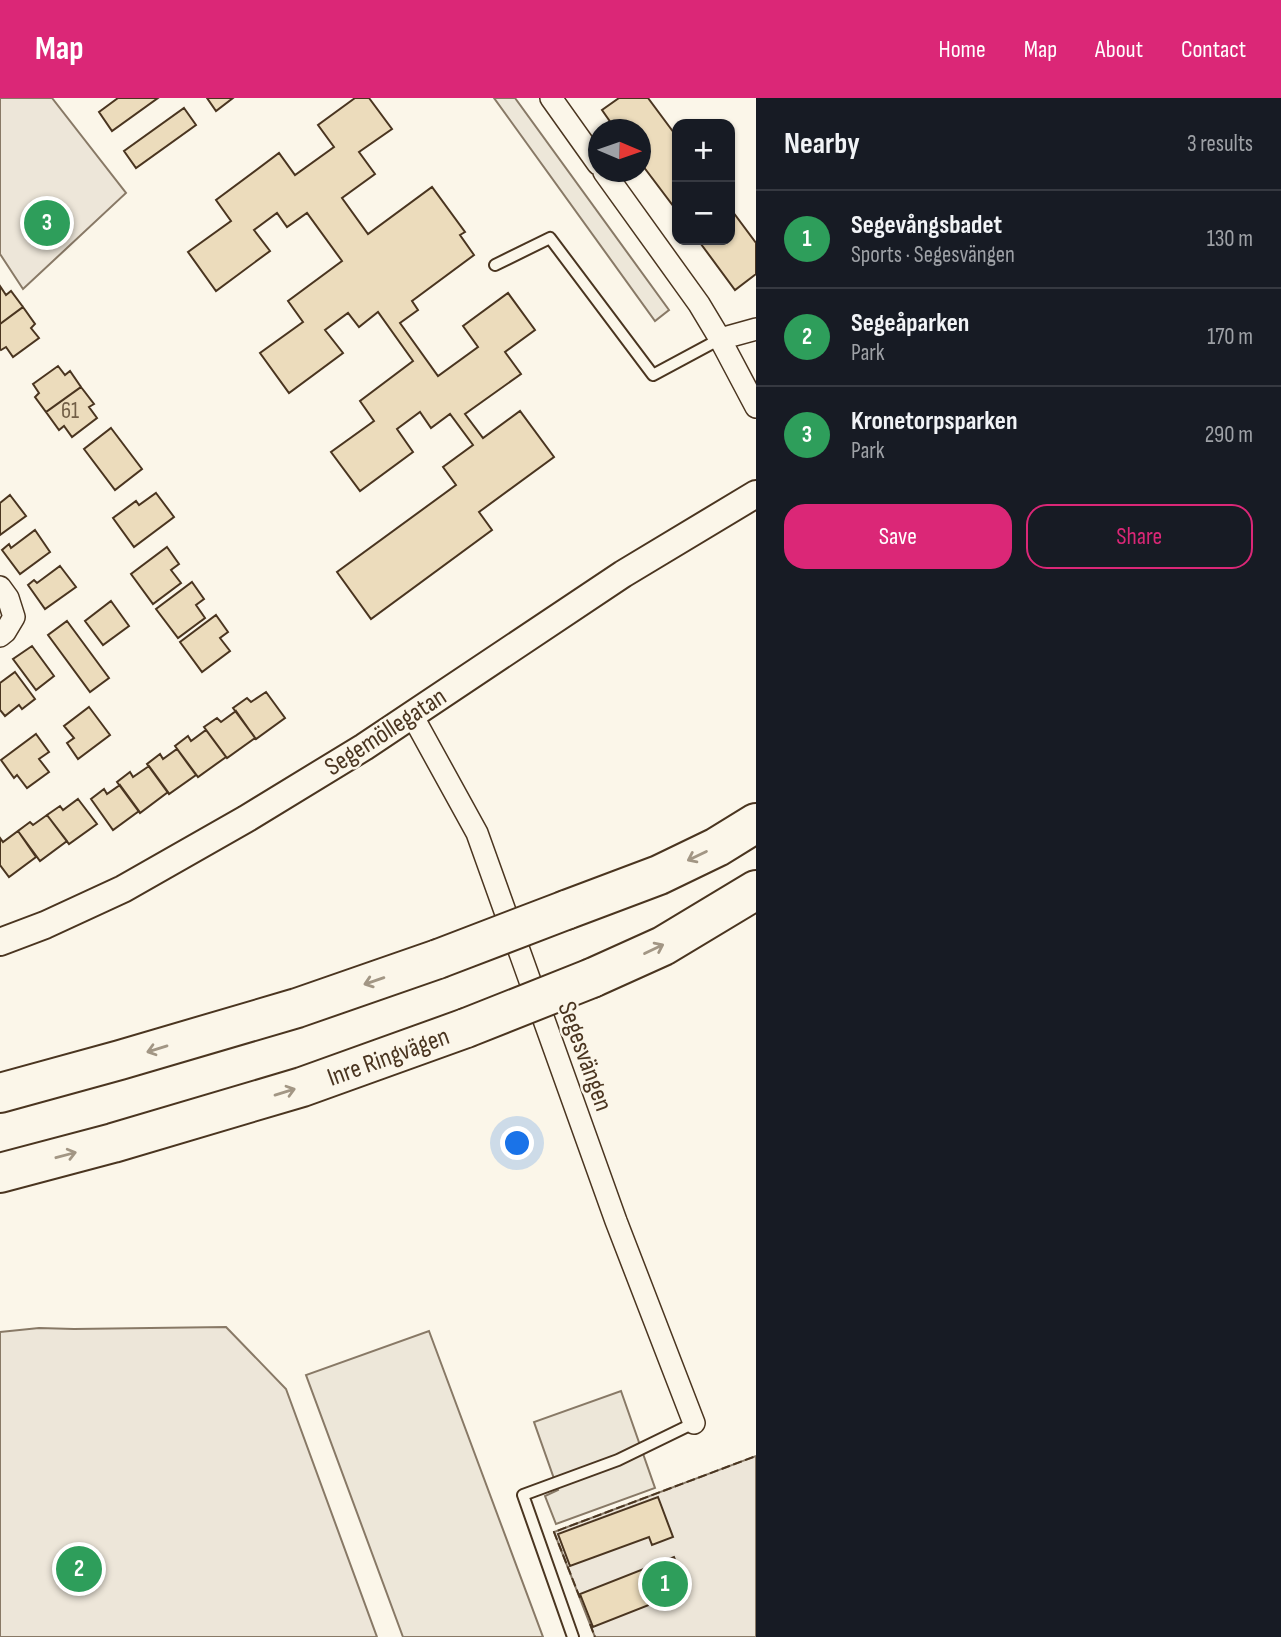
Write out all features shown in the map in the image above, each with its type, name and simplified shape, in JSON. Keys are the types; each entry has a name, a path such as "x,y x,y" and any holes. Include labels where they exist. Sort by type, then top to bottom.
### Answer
{"highway":[{"path":"0,1093 297,1007 438,959 659,875 717,847 756,823"},
{"name":"Inre Ringvägen","path":"0,1173 302,1087 466,1028 592,978 663,946 756,890"}],"street":[{"path":"551,98 588,150"},
{"path":"611,182 699,304 756,407"},
{"path":"720,339 756,328"},
{"name":"Segemöllegatan","path":"0,942 46,925 123,889 246,819 364,747 623,574 756,494"},
{"path":"0,587 8,598 14,617 0,636"},
{"name":"Segesvängen","path":"412,715 477,833 615,1220 694,1423"}],"lane":[{"path":"495,265 550,238 653,375 720,339"},
{"path":"573,1637 523,1495 618,1460 694,1423"}],"shaded area":[{"path":"0,98 52,98 126,193 23,289 0,254"},
{"path":"494,98 515,98 669,310 655,321"},
{"path":"226,1327 286,1389 377,1637 0,1637 0,1332 39,1328"},
{"path":"429,1331 543,1637 403,1637 306,1375"},
{"path":"621,1391 655,1488 556,1524 545,1496 558,1490 534,1422"},
{"path":"756,1456 756,1637 595,1637 554,1532"}],"building":[{"path":"118,98 158,98 112,131 99,112"},
{"path":"207,98 233,98 216,111"},
{"path":"355,98 369,98 392,129 359,152 375,174 342,198 368,234 432,187 465,232 460,235 474,255 412,301 418,310 400,323 438,376 478,347 463,326 508,293 535,330 505,352 521,374 465,414 483,438 520,411 554,457 479,512 492,530 371,619 337,572 456,485 443,467 473,445 450,414 431,428 420,412 397,429 413,452 360,491 331,452 374,421 360,401 413,361 378,312 359,327 348,313 325,330 343,353 289,393 260,353 303,322 288,301 342,261 307,213 287,227 277,213 254,230 270,251 216,291 188,252 231,221 216,200 279,153 295,175 334,147 318,125"},
{"path":"619,98 648,98 672,130 672,204 651,177 651,119 608,119 602,110"},
{"path":"184,108 196,125 136,168 124,151"},
{"path":"735,215 756,243 756,274 735,290 702,245 735,245"},
{"path":"0,286 6,295 11,291 23,307 0,324"},
{"path":"23,307 35,324 31,328 39,338 13,357 6,347 0,349 0,324"},
{"path":"58,366 65,375 70,371 81,387 46,412 35,397 39,393 33,384"},
{"path":"81,387 94,404 89,407 97,418 72,437 64,426 59,430 46,412"},
{"path":"111,428 142,469 115,490 84,449"},
{"path":"156,493 174,517 134,547 113,518 136,501 139,505"},
{"path":"10,495 26,516 0,535 0,503"},
{"path":"35,530 50,552 20,574 2,550 9,544 11,548"},
{"path":"167,547 179,564 171,570 181,583 153,604 131,574"},
{"path":"60,566 76,587 45,609 28,585 34,580 37,583"},
{"path":"192,582 204,599 196,605 205,618 178,638 156,609"},
{"path":"111,601 129,626 103,645 85,621"},
{"path":"216,615 228,632 220,638 230,651 202,672 180,642"},
{"path":"67,621 109,678 90,692 48,635"},
{"path":"32,646 54,676 36,690 13,659"},
{"path":"15,672 35,699 22,709 19,705 5,716 0,710 0,683"},
{"path":"266,692 285,718 256,739 233,708 247,698 251,702"},
{"path":"89,707 110,735 78,759 67,743 74,738 64,726"},
{"path":"236,711 255,738 227,758 204,727 217,718 221,722"},
{"path":"206,730 226,757 198,777 175,746 188,736 191,741"},
{"path":"36,734 49,752 39,759 49,772 27,788 17,775 14,778 1,760"},
{"path":"177,749 196,775 169,794 147,764 160,754 163,759"},
{"path":"149,766 168,792 140,813 117,782 130,772 133,777"},
{"path":"120,785 139,811 113,830 91,799 104,789 107,794"},
{"path":"78,799 97,824 69,844 47,815 60,806 63,810"},
{"path":"47,815 67,841 40,861 18,831"},
{"path":"18,831 36,857 9,877 0,865 0,838 3,842"},
{"path":"658,1497 673,1537 652,1545 649,1537 570,1566 558,1534"},
{"path":"674,1557 687,1590 593,1627 580,1594"}],"fence":[{"path":"580,1598 554,1532 756,1456"},
{"path":"590,1624 595,1637"}],"place":[{"name":"Kronetorpsparken","path":"47,223"},
{"name":"Segeåparken","path":"79,1569"},
{"name":"Segevångsbadet","path":"665,1584"}]}
